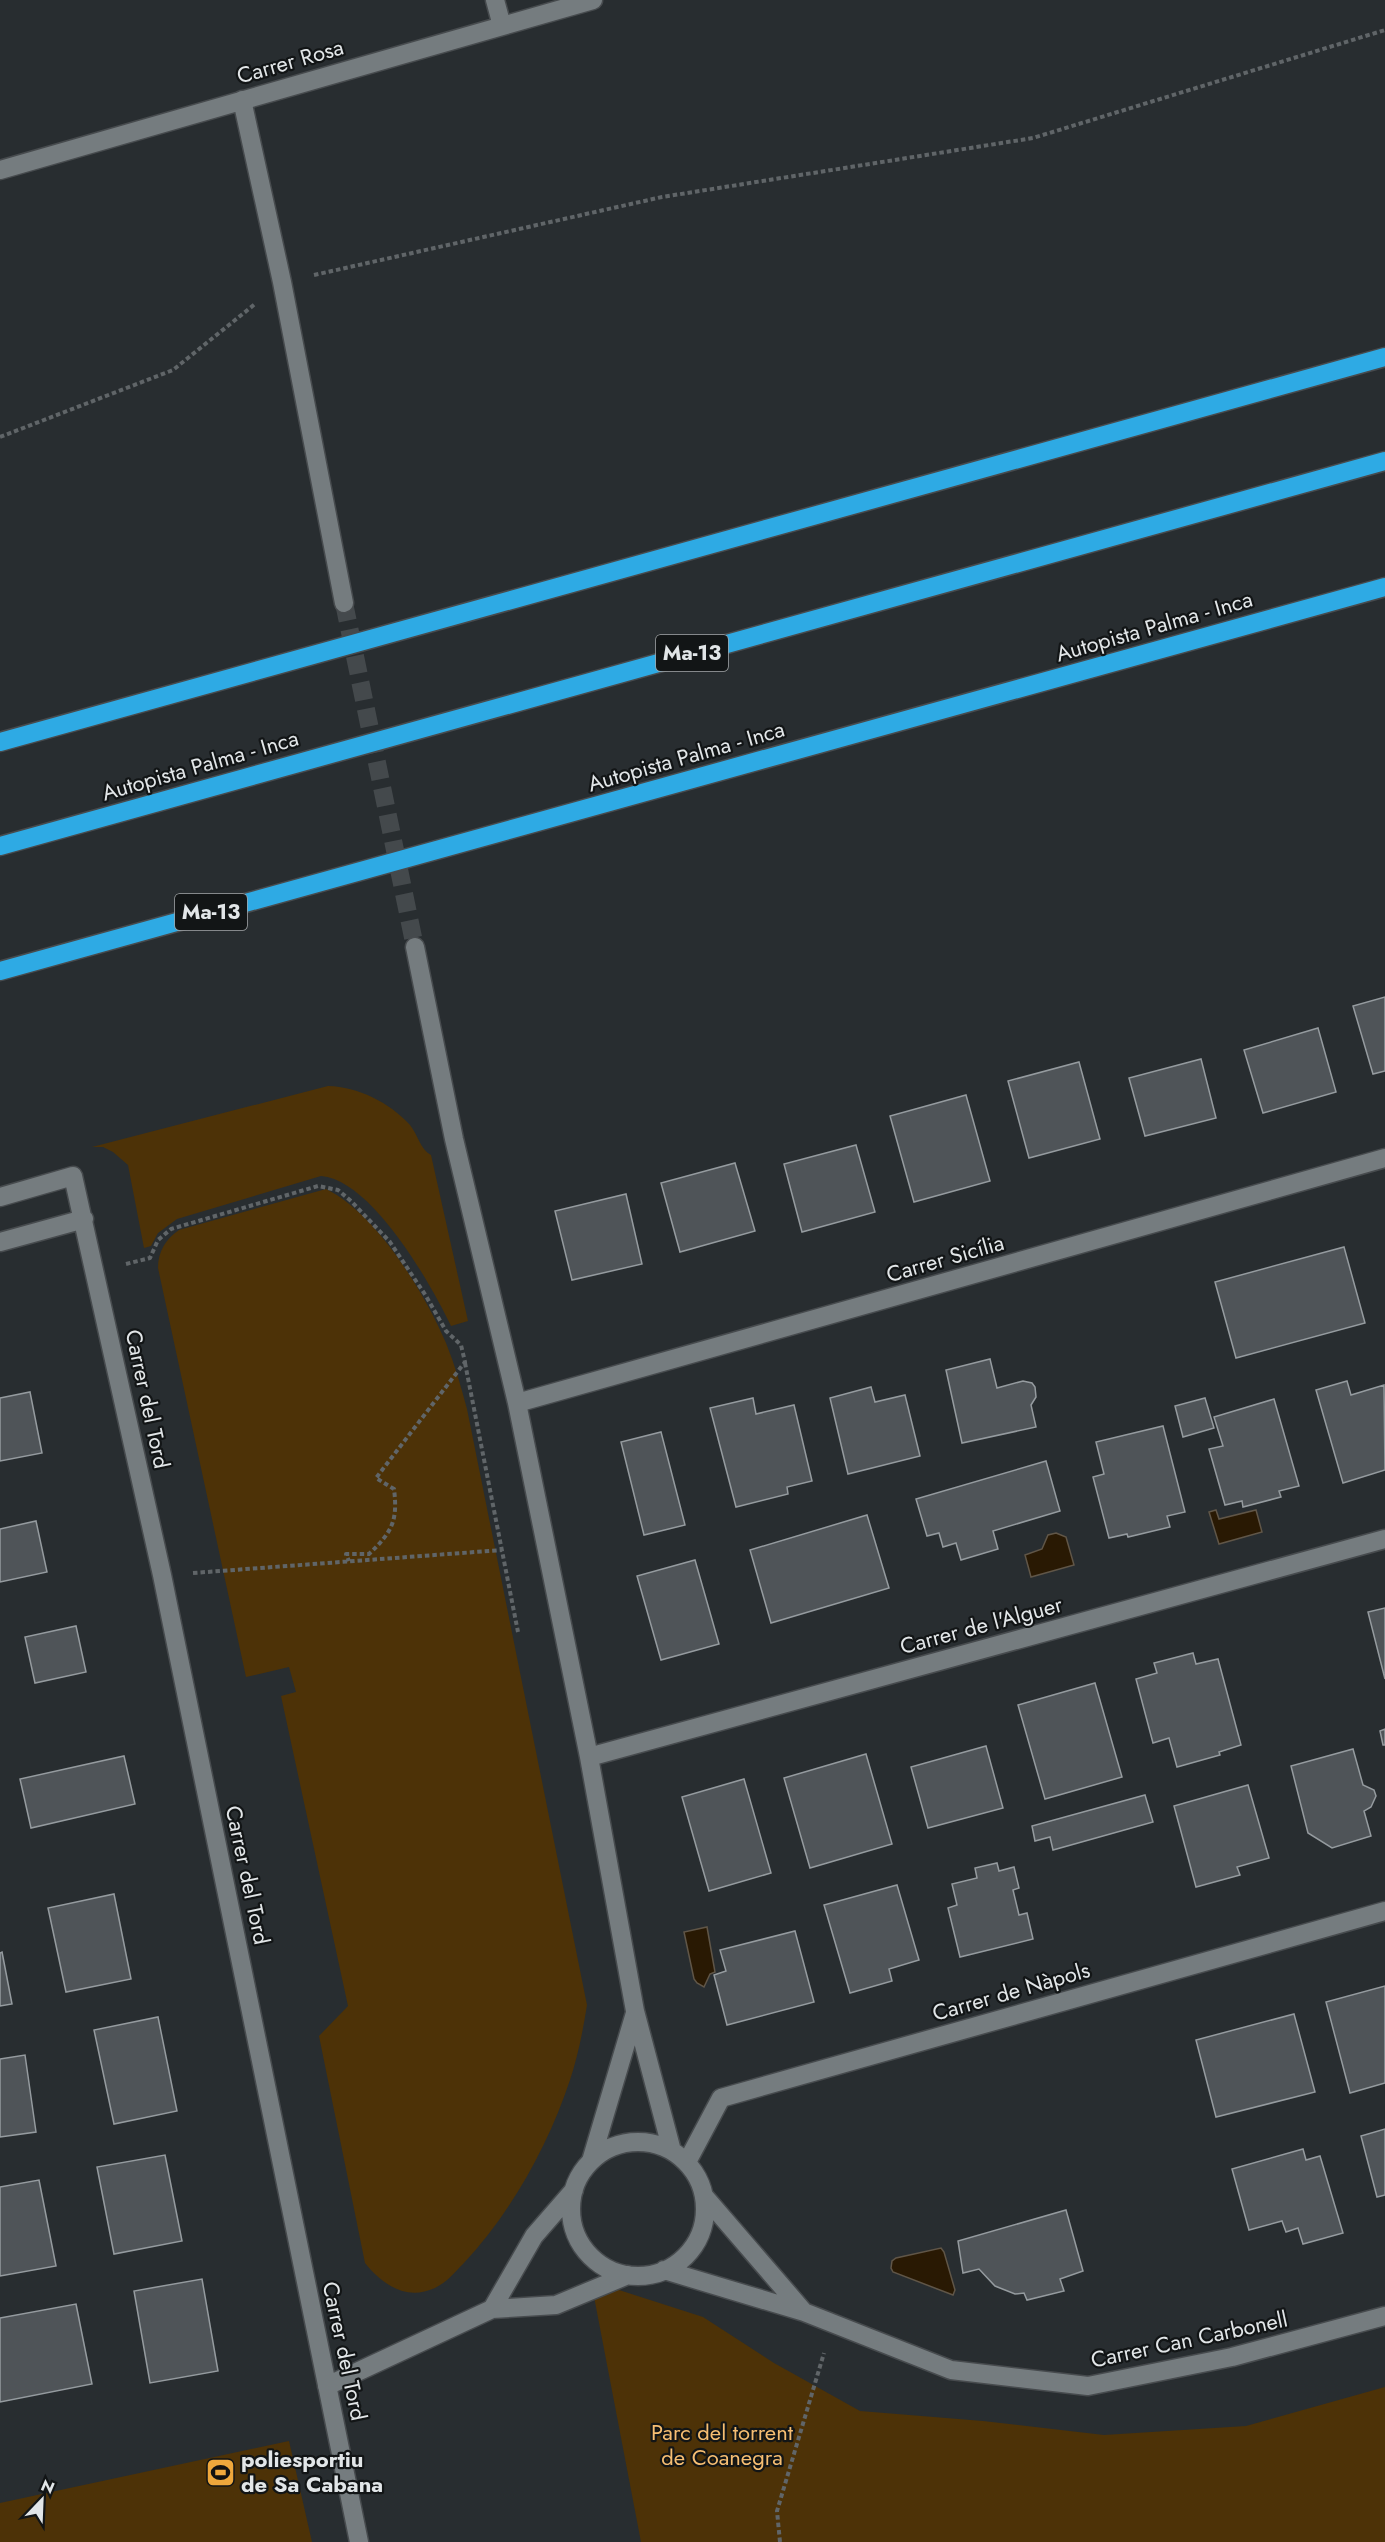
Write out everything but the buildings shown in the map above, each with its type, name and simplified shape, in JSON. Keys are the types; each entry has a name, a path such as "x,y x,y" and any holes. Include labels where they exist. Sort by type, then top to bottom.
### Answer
{"highway":[{"path":"0,742 1385,357"},
{"name":"Autopista Palma - Inca","path":"0,846 1385,461"},
{"name":"Autopista Palma - Inca","path":"0,971 1385,587"}],"street":[{"path":"495,0 502,26"},
{"name":"Carrer Rosa","path":"0,170 593,0"},
{"path":"242,100 282,282 344,603"},
{"path":"415,947 454,1139 517,1403 589,1757 635,2011 679,2157"},
{"name":"Carrer Sicília","path":"517,1403 1385,1158"},
{"name":"Carrer del Tord","path":"0,1197 73,1176 162,1575 360,2542"},
{"path":"0,1242 84,1219"},
{"name":"Carrer de l'Alguer","path":"589,1757 1385,1539"},
{"name":"Carrer de Nàpols","path":"679,2157 722,2098 1385,1911"},
{"path":"591,2161 635,2011"},
{"path":"638,2142 655,2144 679,2157 698,2178 705,2197 705,2216 701,2233 693,2249 680,2262 647,2275 628,2275 610,2270 594,2259 582,2245 574,2227 571,2208 574,2190 581,2174 591,2161 621,2144 638,2142"},
{"path":"492,2309 534,2236 574,2190"},
{"name":"Carrer Can Carbonell","path":"705,2197 804,2312 951,2370 1088,2386 1233,2357 1385,2316"},
{"path":"664,2270 804,2312"},
{"path":"327,2386 492,2309 556,2305 628,2275"}],"path":[{"path":"0,436 173,370 282,282 662,197 1033,138 1385,30"},
{"path":"96,1272 150,1258 158,1240 171,1229 318,1186 338,1190 351,1201 390,1242 446,1331 461,1345 518,1632"},
{"path":"349,1561 346,1554 369,1554 386,1538 392,1528 396,1507 394,1489 376,1478 465,1362"},
{"path":"162,1575 502,1551"},
{"path":"780,2542 777,2511 833,2324"}],"green space":[{"path":"328,1086 351,1089 372,1097 393,1109 410,1125 424,1149 431,1155 468,1321 451,1326 415,1261 398,1237 360,1195 340,1182 321,1176 177,1219 158,1233 151,1246 144,1248 128,1165 103,1147 92,1147"},
{"path":"326,1189 363,1216 397,1256 437,1323 455,1368 467,1409 587,2005 570,2080 551,2129 526,2178 497,2223 453,2274 435,2288 414,2293 396,2289 387,2284 365,2263 319,2036 348,2006 281,1696 296,1692 289,1667 246,1677 158,1268 159,1256 164,1246 179,1230"},
{"name":"Parc del torrent de Coanegra","path":"591,2281 703,2317 774,2363 860,2411 983,2421 1104,2435 1246,2426 1385,2387 1385,2542 641,2542"},
{"name":"poliesportiu de Sa Cabana","path":"289,2441 312,2542 0,2542 0,2503"}],"shaded area":[{"path":"1216,1510 1219,1519 1256,1510 1262,1532 1219,1544 1209,1512"},
{"path":"1056,1533 1066,1537 1074,1565 1031,1577 1025,1555 1042,1549 1048,1535"},
{"path":"707,1927 715,1972 710,1974 704,1987 694,1979 684,1932"},
{"path":"941,2248 955,2290 953,2295 893,2272 891,2268 892,2261 896,2258"}],"tunnel":[{"path":"344,603 415,947"}],"place":[{"name":"poliesportiu de Sa Cabana","path":"220,2472"}]}
